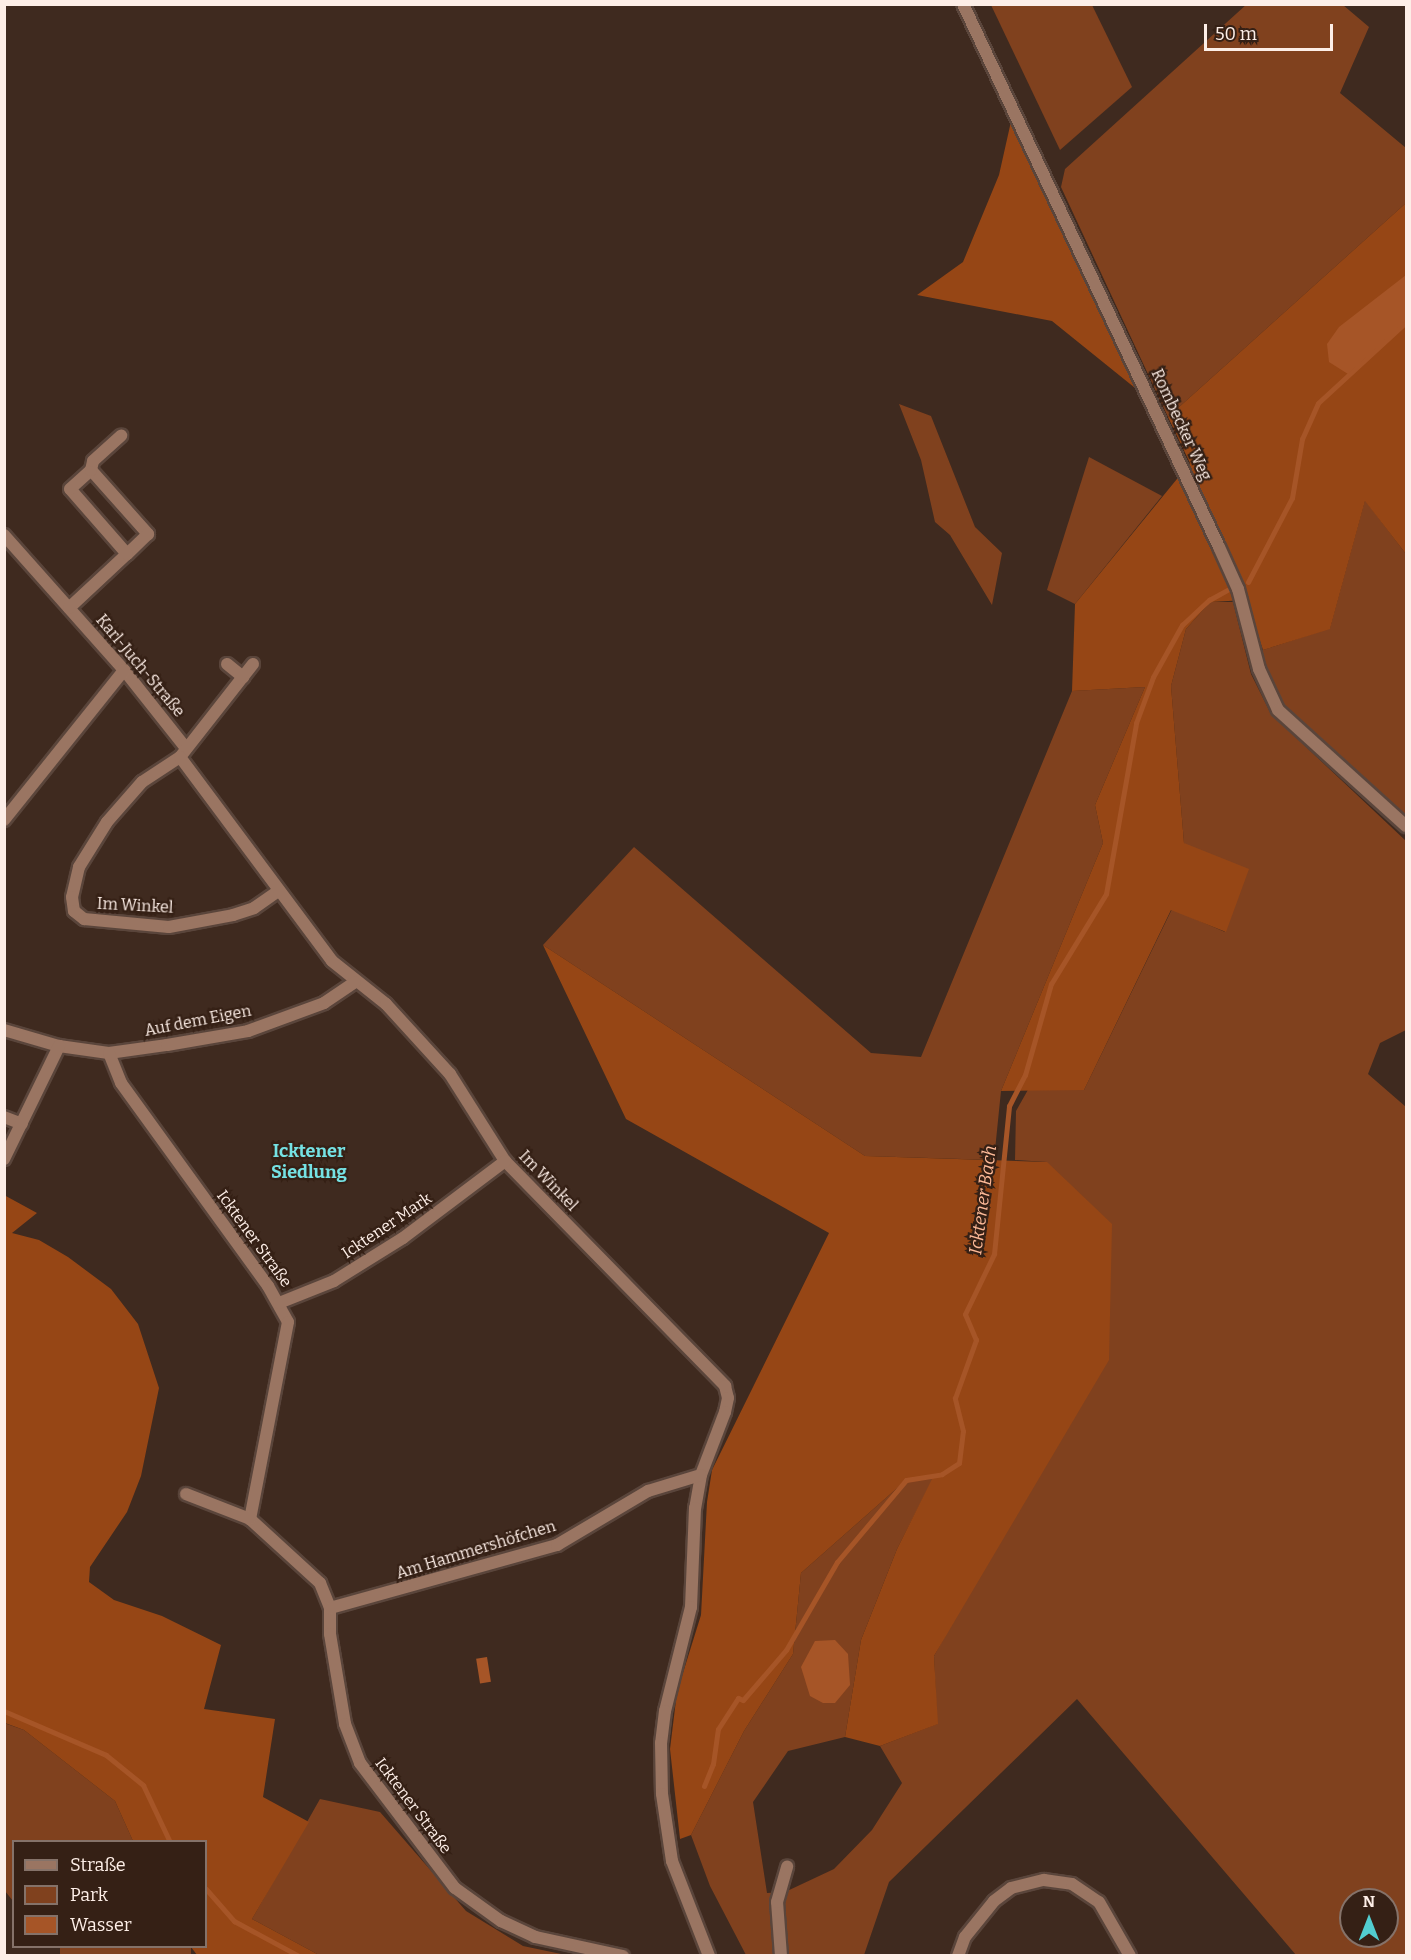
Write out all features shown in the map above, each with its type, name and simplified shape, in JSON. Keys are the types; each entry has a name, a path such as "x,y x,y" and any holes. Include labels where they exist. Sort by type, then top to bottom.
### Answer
{"street":[{"name":"Rombecker Weg","path":"963,4 1238,589 1259,669 1278,710 1407,826"},
{"path":"122,436 93,461 91,470 70,489 127,554"},
{"path":"69,608 148,534 91,470"},
{"name":"Karl-Juch-Straße","path":"4,536 124,670 183,752"},
{"path":"227,664 243,677"},
{"name":"Im Winkel","path":"253,664 183,752 142,782 91,844 79,867 72,897 74,911 84,919 116,924 169,927 233,915 254,908 278,891"},
{"path":"4,820 124,670"},
{"name":"Im Winkel","path":"183,752 278,891 332,961 355,982 390,1008 450,1074 505,1161 725,1386 728,1398 725,1412 701,1475"},
{"name":"Auf dem Eigen","path":"109,1053 248,1031 324,1003 355,982"},
{"path":"4,1030 59,1046 109,1053"},
{"path":"4,1159 59,1046"},
{"name":"Icktener Straße","path":"109,1053 121,1083 279,1303 288,1322 250,1519"},
{"path":"4,1117 22,1124"},
{"name":"Icktener Mark","path":"279,1303 334,1281 403,1238 505,1161"},
{"path":"701,1475 695,1508 691,1607 665,1711 661,1743 662,1794 672,1861 709,1956"},
{"name":"Am Hammershöfchen","path":"330,1608 557,1545 648,1491 701,1475"},
{"name":"Icktener Straße","path":"186,1494 250,1519 320,1584 330,1608 330,1634 345,1724 360,1763 455,1887 501,1921 536,1937 623,1956"},
{"path":"781,1956 777,1902 787,1866"},
{"path":"958,1956 965,1937 994,1901 1011,1888 1044,1880 1072,1884 1099,1902 1130,1956"}],"green space":[{"path":"1247,4 1343,5 1369,27 1340,93 1406,148 1406,203 1168,417 1061,187 1065,169"},
{"path":"991,5 1092,5 1132,87 1060,150"},
{"path":"899,404 931,416 975,527 1002,553 992,605 950,535 935,522 921,460"},
{"path":"1089,457 1162,496 1075,604 1047,590"},
{"path":"1365,500 1406,554 1406,815 1282,705 1263,661 1263,650 1330,628"},
{"path":"1210,602 1233,602 1251,674 1271,714 1406,841 1406,1030 1380,1043 1368,1074 1406,1107 1406,1955 1296,1955 1077,1699 889,1882 864,1955 746,1955 710,1886 691,1835 744,1731 793,1654 801,1573 904,1482 934,1477 897,1549 861,1640 845,1737 788,1751 753,1802 767,1893 785,1892 834,1869 872,1830 902,1783 880,1746 937,1724 934,1656 968,1594 1047,1162 1015,1160 1016,1111 1029,1088 1084,1090 1172,909 1225,932 1184,843 1171,686 1186,629"},
{"path":"1145,687 1095,805 1103,843 1001,1091 994,1160 865,1156 543,945 634,847 871,1053 921,1057 1072,691"},
{"path":"4,1723 24,1730 115,1801 133,1840 12,1840 12,1900 5,1891"},
{"path":"320,1799 380,1812 466,1911 523,1946 566,1955 319,1955 252,1919"},
{"path":"60,1948 191,1948 191,1956 60,1956"}],"shaded area":[{"path":"1012,117 1140,392 1052,321 917,295 963,262 999,175"},
{"path":"1406,203 1406,554 1365,501 1330,629 1263,650 1246,600 1210,602 1186,629 1171,686 1184,843 1249,869 1226,932 1171,910 1084,1090 1001,1091 1103,843 1095,805 1145,687 1072,691 1075,604 1190,463 1168,417"},
{"path":"543,945 865,1156 1047,1162 1112,1224 1109,1360 934,1656 938,1724 880,1746 845,1737 861,1640 897,1549 933,1477 904,1482 801,1573 793,1654 744,1731 691,1835 680,1839 670,1749 677,1692 701,1615 707,1502 712,1470 829,1233 626,1119"},
{"path":"4,1195 37,1213 12,1233 39,1240 68,1257 111,1289 138,1324 159,1388 141,1476 127,1512 90,1567 89,1582 114,1600 162,1616 221,1645 204,1709 275,1719 263,1797 309,1822 252,1919 319,1955 197,1955 192,1948 207,1948 207,1840 133,1840 115,1801 24,1730 5,1723"}],"water":[{"path":"1406,275 1406,322 1348,374 1329,362 1327,344 1339,327"},
{"path":"835,1640 848,1654 850,1685 835,1703 823,1703 810,1696 801,1667 815,1641"},
{"path":"487,1657 491,1682 480,1683 476,1659"}],"waterway":[{"name":"Icktener Bach","path":"1248,582 1292,498 1302,439 1318,403 1406,322"},
{"name":"Icktener Bach","path":"704,1786 713,1764 718,1729 738,1698 743,1700 786,1650 837,1562 906,1480 942,1474 959,1463 963,1431 955,1398 976,1340 965,1314 994,1254 1009,1106 1025,1075 1051,984 1106,894 1136,723 1153,677 1182,625 1209,600 1227,590"},
{"name":"Icktener Bach","path":"4,1711 106,1755 143,1785 169,1840"},
{"name":"Icktener Bach","path":"207,1890 234,1921 299,1956"}],"district":[{"name":"Icktener Siedlung","path":"309,1162"}]}
